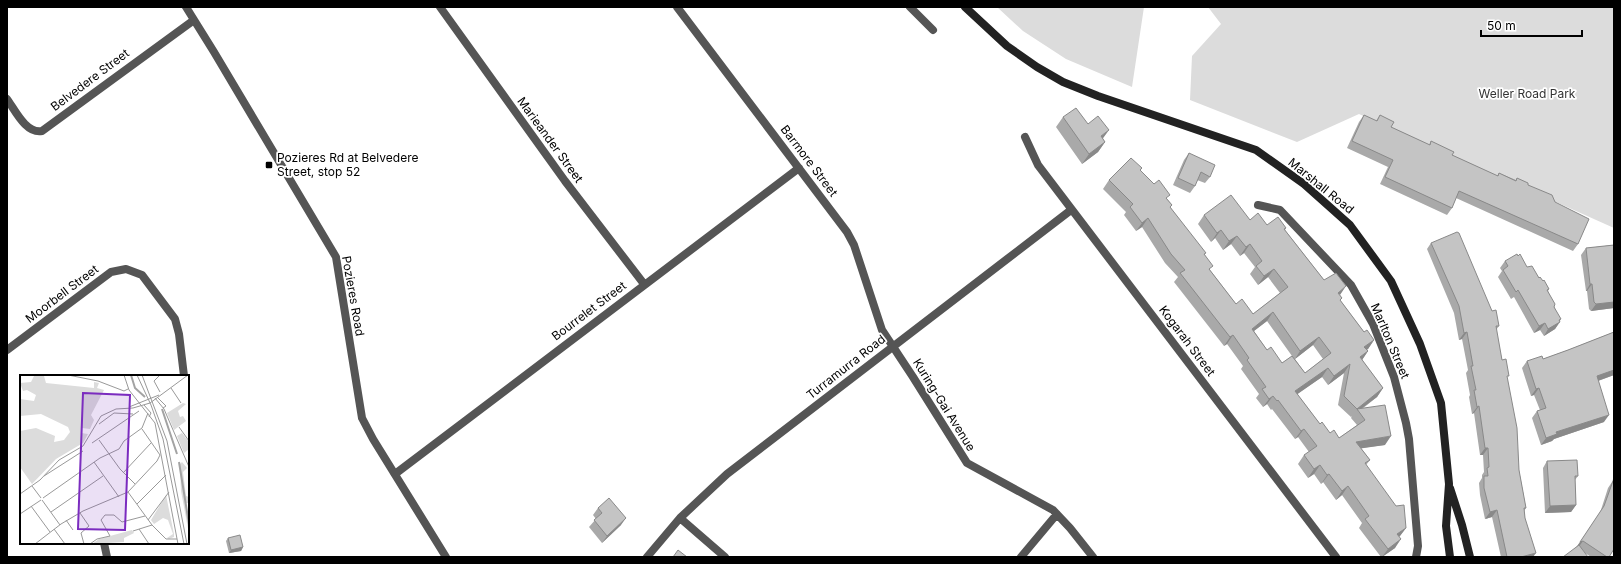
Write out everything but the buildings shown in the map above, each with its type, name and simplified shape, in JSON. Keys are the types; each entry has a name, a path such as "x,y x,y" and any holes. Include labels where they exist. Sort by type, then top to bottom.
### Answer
{"main road":[{"name":"Marshall Road","path":"965,7 1008,46 1037,67 1063,82 1098,96 1256,150 1304,184 1350,225 1391,281 1420,344 1441,402 1449,484 1446,526 1450,557"},
{"name":"Marshall Road","path":"1449,484 1470,557"}],"street":[{"name":"Pozieres Road","path":"186,7 336,257 362,418 446,557"},
{"name":"Marieander Street","path":"440,7 565,181 644,284"},
{"name":"Barmore Street","path":"677,7 852,240 879,325 892,346"},
{"path":"910,7 933,30"},
{"name":"Belvedere Street","path":"7,99 29,128 34,131 42,131 194,20"},
{"name":"Kogarah Street","path":"1025,137 1035,161 1071,210 1336,557"},
{"name":"Bourrelet Street","path":"395,474 799,168"},
{"name":"Marlton Street","path":"1258,204 1280,210 1286,216 1351,285 1373,324 1396,383 1409,439 1418,546 1416,557"},
{"name":"Turramurra Road","path":"647,557 680,518 727,474 1071,210"},
{"name":"Moorbell Street","path":"7,350 111,272 126,269 142,275 175,319 179,334 184,375"},
{"name":"Kuring-Gai Avenue","path":"892,346 967,463 974,469 1039,502 1057,514 1093,557"},
{"path":"1021,557 1057,514"},
{"path":"680,518 725,557"},
{"path":"104,544 107,557"}],"green space":[{"path":"997,7 1144,7 1132,87 1066,59 1023,31"},
{"name":"Weller Road Park","path":"1208,7 1614,7 1614,228 1359,114 1297,142 1190,100 1192,56 1221,24"}],"place":[{"name":"Pozieres Rd at Belvedere Street, stop 52","path":"269,165"}]}
